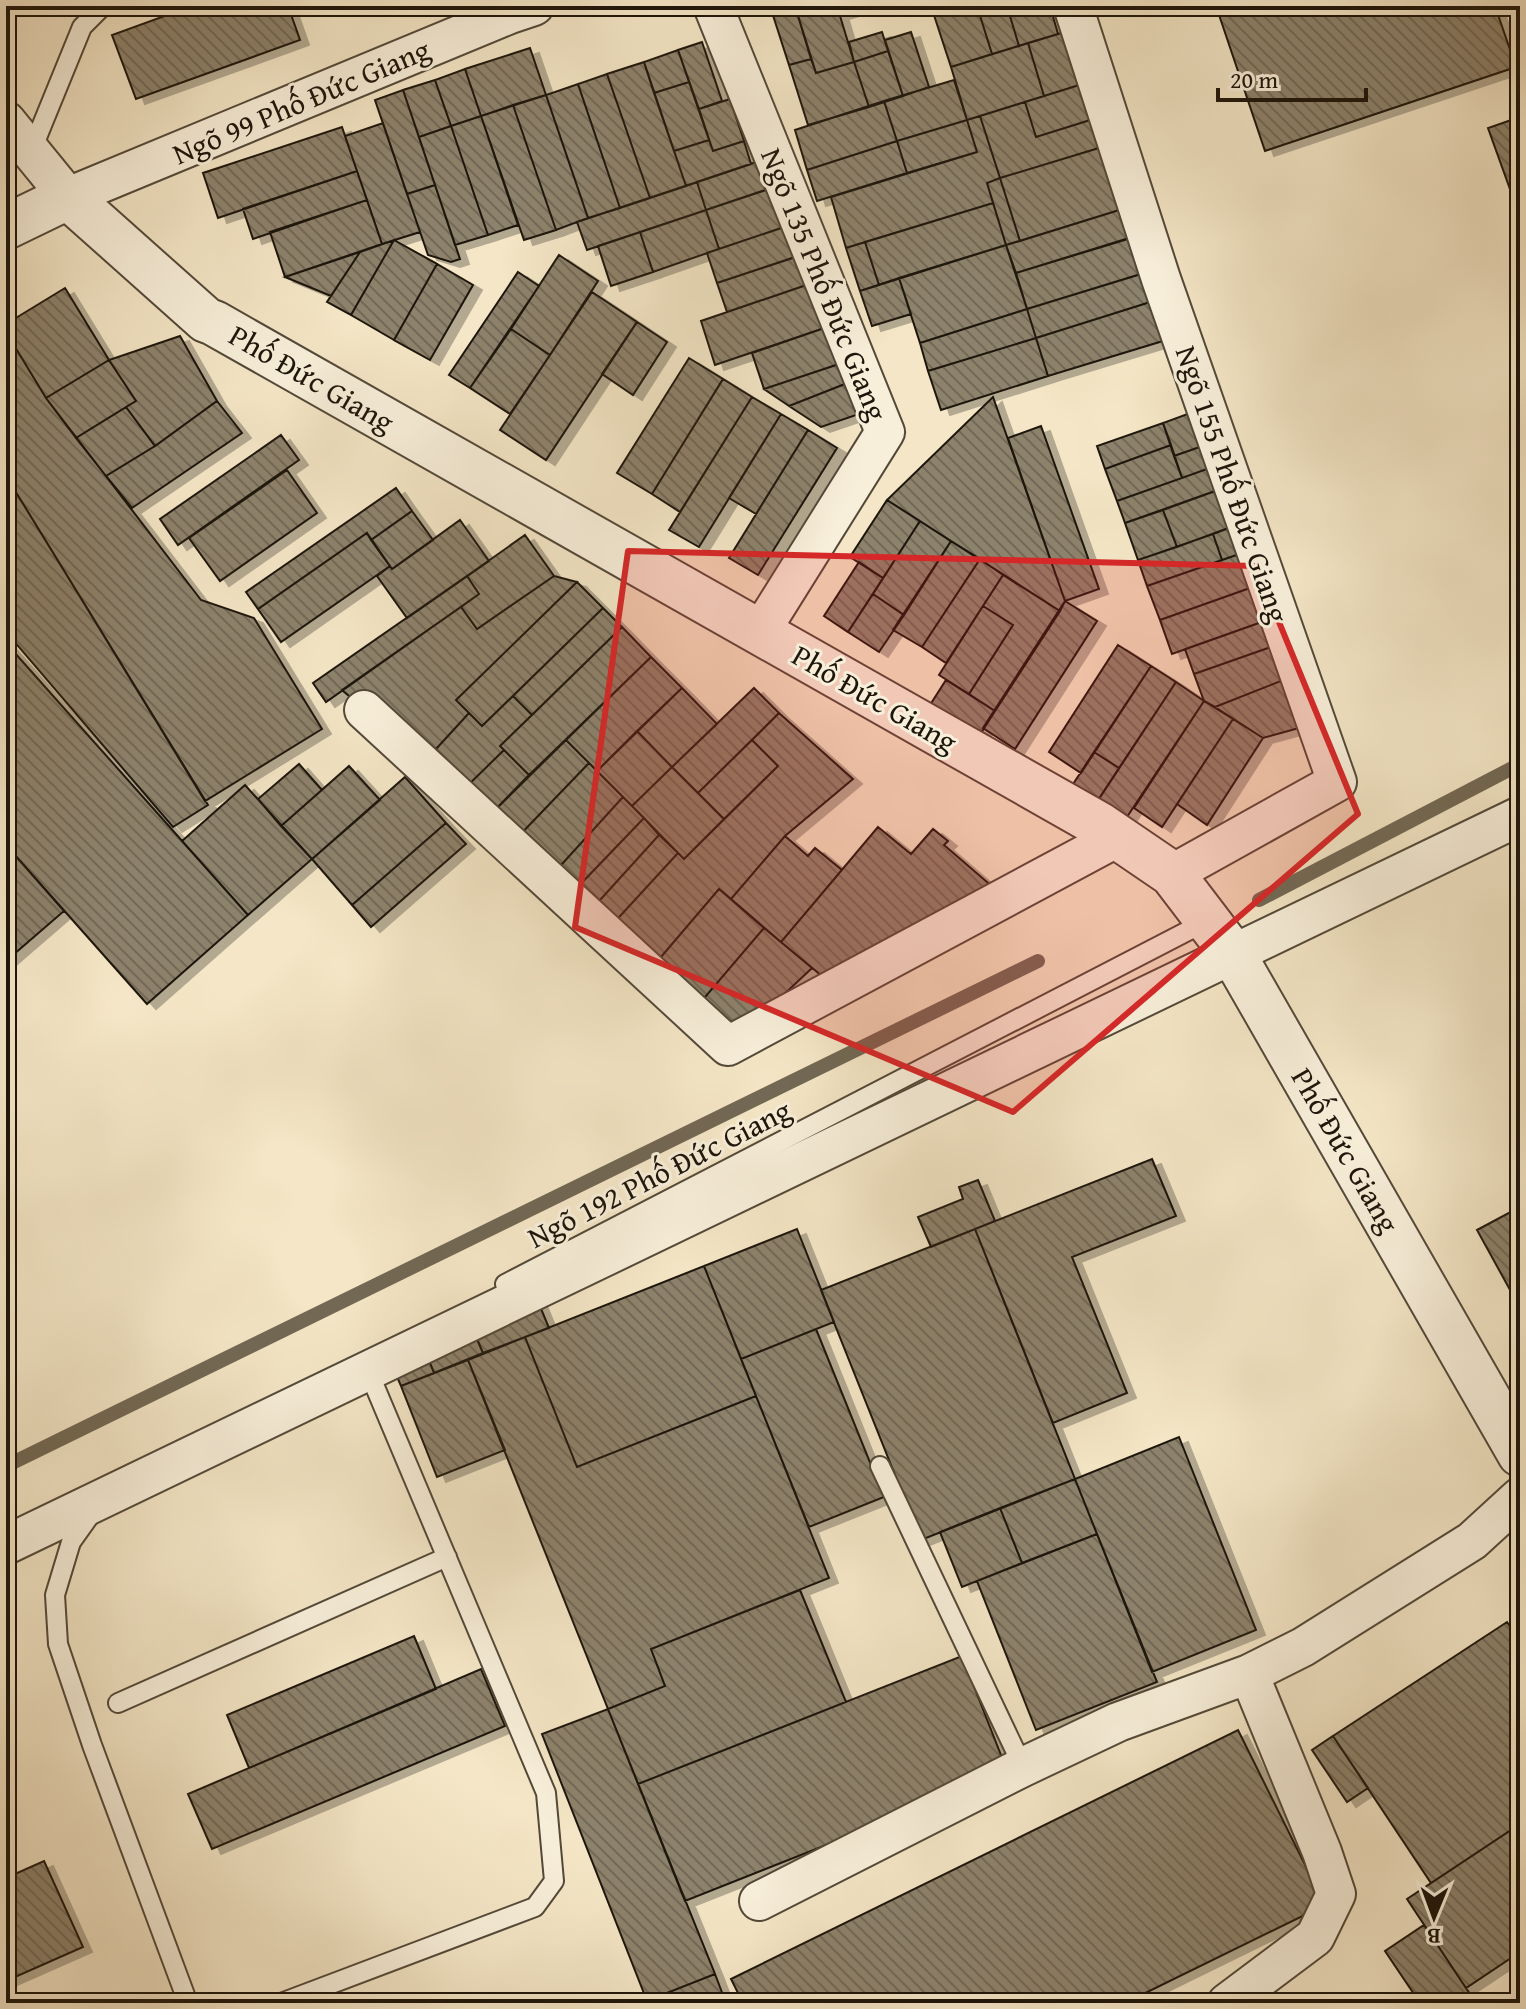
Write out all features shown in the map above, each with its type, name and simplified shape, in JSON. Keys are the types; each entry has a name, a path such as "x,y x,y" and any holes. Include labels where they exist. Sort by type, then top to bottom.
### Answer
{"street":[{"name":"Ngõ 135 Phố Đức Giang","path":"713,6 885,432 760,632"},
{"name":"Ngõ 155 Phố Đức Giang","path":"1073,6 1161,279 1337,782 1172,874"},
{"name":"Ngõ 99 Phố Đức Giang","path":"68,197 517,9"},
{"path":"6,121 68,197 6,227"},
{"name":"Phố Đức Giang","path":"68,197 206,320 1087,817 1172,874 1221,937 1520,1454"},
{"path":"364,710 728,1046 1118,837"},
{"path":"6,1545 1221,937 1520,816"},
{"path":"759,1901 1118,1722 1249,1674 1303,1647 1472,1541 1520,1497"},
{"path":"1227,2003 1315,1937 1336,1894 1322,1852 1249,1674"}],"lane":[{"path":"31,152 82,27 103,6"},
{"path":"188,2003 58,1644 55,1595 71,1542 132,1467 366,1364 546,1793 554,1881 535,1907 281,2003"},
{"path":"880,1466 1023,1767"},
{"path":"118,1703 447,1557"}],"highlighted area":[{"path":"628,551 1256,566 1358,814 1013,1112 575,927"}],"building":[{"path":"192,6 288,6 300,40 136,99 112,35"},
{"path":"770,6 795,6 811,59 789,65"},
{"path":"795,6 837,6 854,62 816,73"},
{"path":"837,6 867,6 840,14"},
{"path":"931,6 977,6 992,54 951,67"},
{"path":"977,6 1007,6 1019,46 992,54"},
{"path":"1007,6 1050,6 1058,34 1019,46"},
{"path":"1226,6 1495,6 1516,67 1265,151 1217,9"},
{"path":"1075,29 1092,81 1044,96 1028,43"},
{"path":"882,32 888,51 854,62 849,42"},
{"path":"911,32 929,87 903,96 885,40"},
{"path":"702,42 722,101 699,109 678,50"},
{"path":"1028,43 1044,96 967,120 951,67"},
{"path":"530,48 546,95 481,116 465,69"},
{"path":"678,50 689,82 654,93 644,62"},
{"path":"888,51 903,96 869,107 854,62"},
{"path":"811,59 816,73 854,62 869,107 808,125 789,65"},
{"path":"644,62 686,186 650,198 607,74"},
{"path":"465,69 481,116 451,126 435,80"},
{"path":"607,74 650,198 620,208 578,84"},
{"path":"435,80 451,126 419,137 403,90"},
{"path":"954,80 967,120 897,141 884,101"},
{"path":"1092,81 1103,116 1036,137 1025,102"},
{"path":"689,82 709,140 674,151 654,93"},
{"path":"578,84 620,208 588,218 546,95"},
{"path":"403,90 435,185 407,194 375,100"},
{"path":"546,95 588,218 556,230 513,105"},
{"path":"730,99 744,141 713,151 699,109"},
{"path":"884,101 897,141 807,170 795,130"},
{"path":"1025,102 1036,137 1103,116 1112,144 1000,178 980,116"},
{"path":"513,105 556,230 524,240 481,116"},
{"path":"481,116 518,225 488,235 451,126"},
{"path":"980,116 1000,178 987,183 993,203 846,248 831,197 977,152 967,120"},
{"path":"1520,117 1520,217 1488,128"},
{"path":"967,120 977,152 907,173 897,141"},
{"path":"383,123 420,232 382,244 345,136"},
{"path":"451,126 488,235 455,245 419,137"},
{"path":"342,127 357,171 218,218 203,173"},
{"path":"709,140 713,151 744,141 751,164 686,186 674,151"},
{"path":"897,141 907,173 817,201 807,170"},
{"path":"1112,144 1132,206 1020,241 1000,178"},
{"path":"759,161 769,189 706,210 697,182"},
{"path":"357,171 367,200 253,239 243,209"},
{"path":"1000,178 1020,241 1006,245 987,183"},
{"path":"697,182 706,210 587,250 577,222"},
{"path":"783,184 796,223 719,249 706,210"},
{"path":"435,185 460,259 451,262 428,255 407,194"},
{"path":"367,200 382,244 285,277 270,232"},
{"path":"993,203 1006,245 879,285 865,242"},
{"path":"1132,206 1141,235 1016,273 1006,245"},
{"path":"706,210 719,249 653,272 640,232"},
{"path":"796,223 807,253 717,283 707,253"},
{"path":"640,232 653,272 611,286 598,246"},
{"path":"1129,238 1141,274 1027,309 1016,273"},
{"path":"394,240 437,264 394,340 351,315"},
{"path":"394,240 351,315 327,302 360,252"},
{"path":"865,242 879,285 860,291 846,248"},
{"path":"1006,245 1027,309 920,343 899,278"},
{"path":"360,252 331,296 285,277"},
{"path":"811,252 821,280 727,312 717,283"},
{"path":"559,255 598,281 550,355 511,329"},
{"path":"437,264 473,285 430,360 394,340"},
{"path":"518,272 539,286 470,388 449,375"},
{"path":"1141,274 1163,298 1036,338 1027,309"},
{"path":"899,278 911,314 872,326 860,291"},
{"path":"821,280 836,324 715,365 701,321"},
{"path":"65,288 109,360 46,398 6,332 6,324"},
{"path":"592,292 637,322 546,460 500,430"},
{"path":"1163,298 1176,337 1048,376 1036,338"},
{"path":"1027,309 1036,338 928,371 920,343"},
{"path":"637,322 667,342 633,395 602,374"},
{"path":"836,324 848,361 764,389 752,353"},
{"path":"511,329 550,355 510,414 470,388"},
{"path":"6,332 46,398 201,600 254,618 322,729 205,801 6,476"},
{"path":"180,336 217,401 155,446 126,407 136,401 109,360"},
{"path":"1036,338 1048,376 941,410 928,371"},
{"path":"689,358 723,379 652,494 617,473"},
{"path":"109,360 136,401 76,438 46,398"},
{"path":"848,361 855,380 789,406 764,389"},
{"path":"723,379 752,397 680,512 652,494"},
{"path":"855,380 868,411 821,427 789,406"},
{"path":"752,397 781,414 699,547 669,530"},
{"path":"993,397 1065,601 1060,611 887,500"},
{"path":"217,401 242,433 132,508 106,476 155,446"},
{"path":"126,407 155,446 106,476 76,438"},
{"path":"1201,409 1214,442 1174,456 1163,423"},
{"path":"781,414 808,430 756,514 729,498"},
{"path":"1163,423 1171,445 1105,469 1097,446"},
{"path":"1041,426 1099,589 1065,601 1008,438"},
{"path":"808,430 837,448 758,575 729,558"},
{"path":"281,435 299,460 178,545 160,519"},
{"path":"1214,442 1221,464 1182,478 1174,456"},
{"path":"1171,445 1182,478 1117,501 1105,469"},
{"path":"1221,464 1229,486 1125,523 1117,501"},
{"path":"287,470 317,513 220,581 189,538"},
{"path":"6,476 208,805 173,827 6,632"},
{"path":"1229,486 1242,523 1177,547 1163,510"},
{"path":"396,488 412,511 371,540 367,533 258,609 246,592"},
{"path":"887,500 920,521 883,578 850,557"},
{"path":"1163,510 1177,547 1138,560 1125,523"},
{"path":"412,511 433,540 392,569 371,540"},
{"path":"460,520 489,561 407,618 377,576 390,566 392,569"},
{"path":"920,521 951,541 904,615 873,594"},
{"path":"1242,523 1251,550 1222,560 1213,534"},
{"path":"367,533 390,566 281,642 258,609"},
{"path":"1213,534 1222,560 1147,586 1138,560"},
{"path":"525,535 554,576 477,629 461,607 479,594 467,576"},
{"path":"951,541 980,559 922,647 893,630"},
{"path":"1251,550 1264,583 1160,620 1147,586"},
{"path":"980,559 1003,575 946,663 922,647"},
{"path":"859,562 883,578 848,632 824,616"},
{"path":"1003,575 1060,611 995,711 969,694 1013,625 983,606"},
{"path":"467,576 479,594 326,702 313,683"},
{"path":"554,576 577,582 456,700 469,713 425,761 342,690 461,607 477,629"},
{"path":"577,582 603,608 482,726 456,700"},
{"path":"1264,583 1276,617 1172,654 1160,620"},
{"path":"873,594 904,615 879,652 848,632"},
{"path":"1065,601 1097,621 1015,749 983,728"},
{"path":"983,606 1013,625 969,694 939,675"},
{"path":"603,608 622,627 532,715 513,696"},
{"path":"1276,617 1285,642 1194,674 1185,649"},
{"path":"622,627 651,657 529,775 500,746"},
{"path":"1285,642 1296,675 1215,707 1204,701 1194,674"},
{"path":"6,643 248,915 147,1004 6,845"},
{"path":"1118,645 1151,666 1081,773 1049,752"},
{"path":"651,657 682,688 597,771 566,740"},
{"path":"1151,666 1176,682 1119,768 1094,752"},
{"path":"1296,675 1310,725 1263,738 1215,707"},
{"path":"946,680 995,711 972,747 923,716"},
{"path":"1176,682 1204,701 1123,823 1095,805"},
{"path":"682,688 717,724 672,767 637,731"},
{"path":"754,688 779,713 698,793 672,767"},
{"path":"513,696 532,715 500,746 504,750 459,794 425,761 469,713 482,726"},
{"path":"1204,701 1233,719 1162,827 1134,808"},
{"path":"779,713 853,779 785,836 731,899 719,889 649,971 610,927 678,853 684,859 778,766 752,740"},
{"path":"1233,719 1263,738 1207,825 1177,804"},
{"path":"637,731 672,767 632,806 597,771"},
{"path":"566,740 589,763 514,841 488,817"},
{"path":"752,740 778,766 724,819 698,793"},
{"path":"504,750 529,775 488,817 463,790"},
{"path":"1094,752 1119,768 1089,814 1064,798"},
{"path":"589,763 623,797 552,875 514,841"},
{"path":"299,764 322,790 281,826 258,799"},
{"path":"349,766 380,800 312,859 281,826"},
{"path":"672,767 724,819 684,859 632,806"},
{"path":"405,777 446,823 352,905 312,859"},
{"path":"245,785 312,859 248,915 182,841"},
{"path":"623,797 644,818 572,893 552,875"},
{"path":"644,818 659,835 591,910 572,893"},
{"path":"446,823 466,844 371,927 352,905"},
{"path":"878,827 911,854 933,829 948,841 944,845 994,888 828,981 781,942"},
{"path":"659,835 678,853 610,927 591,910"},
{"path":"785,836 808,856 815,848 842,870 781,942 731,899"},
{"path":"6,845 64,911 6,961"},
{"path":"719,889 764,928 694,1010 649,971"},
{"path":"764,928 812,968 759,1018 725,1038 694,1010"},
{"path":"1152,1159 1176,1216 1072,1257 1127,1393 1053,1423 975,1229"},
{"path":"978,1180 995,1221 931,1247 918,1217 963,1199 959,1187"},
{"path":"1520,1207 1520,1308 1477,1230"},
{"path":"797,1229 834,1322 741,1359 704,1266"},
{"path":"975,1229 1075,1479 921,1540 821,1290"},
{"path":"704,1266 756,1396 577,1467 525,1337"},
{"path":"537,1299 549,1328 483,1353 471,1325"},
{"path":"816,1329 884,1497 809,1527 741,1359"},
{"path":"473,1330 483,1353 434,1373 425,1350"},
{"path":"525,1337 577,1467 756,1396 829,1578 651,1649 665,1686 608,1709 468,1360"},
{"path":"425,1350 434,1373 401,1386 391,1363"},
{"path":"468,1360 505,1450 437,1477 401,1386"},
{"path":"1179,1437 1256,1630 1152,1672 1075,1479"},
{"path":"1075,1479 1097,1534 1022,1563 1000,1508"},
{"path":"1000,1508 1022,1563 962,1587 940,1532"},
{"path":"1097,1534 1157,1682 1036,1730 977,1581"},
{"path":"800,1590 846,1702 638,1784 608,1709 665,1686 651,1649"},
{"path":"1507,1622 1520,1641 1520,1824 1431,1883 1333,1736"},
{"path":"414,1636 436,1689 249,1768 227,1715"},
{"path":"962,1656 1008,1773 685,1901 638,1784"},
{"path":"481,1669 505,1726 212,1849 188,1794"},
{"path":"608,1709 715,1974 647,2001 542,1734"},
{"path":"1238,1730 1325,1905 1125,2003 743,2003 731,1979"},
{"path":"1333,1736 1368,1788 1347,1802 1312,1750"},
{"path":"1520,1824 1520,1952 1466,1988 1407,1899"},
{"path":"44,1861 83,1947 6,1981 6,1878"},
{"path":"1424,1925 1472,1997 1463,2003 1420,2003 1385,1951"},
{"path":"715,1974 726,2003 668,2003 664,1994"}],"waterway":[{"path":"1259,900 1520,764"},
{"path":"6,1466 1038,961"}]}
